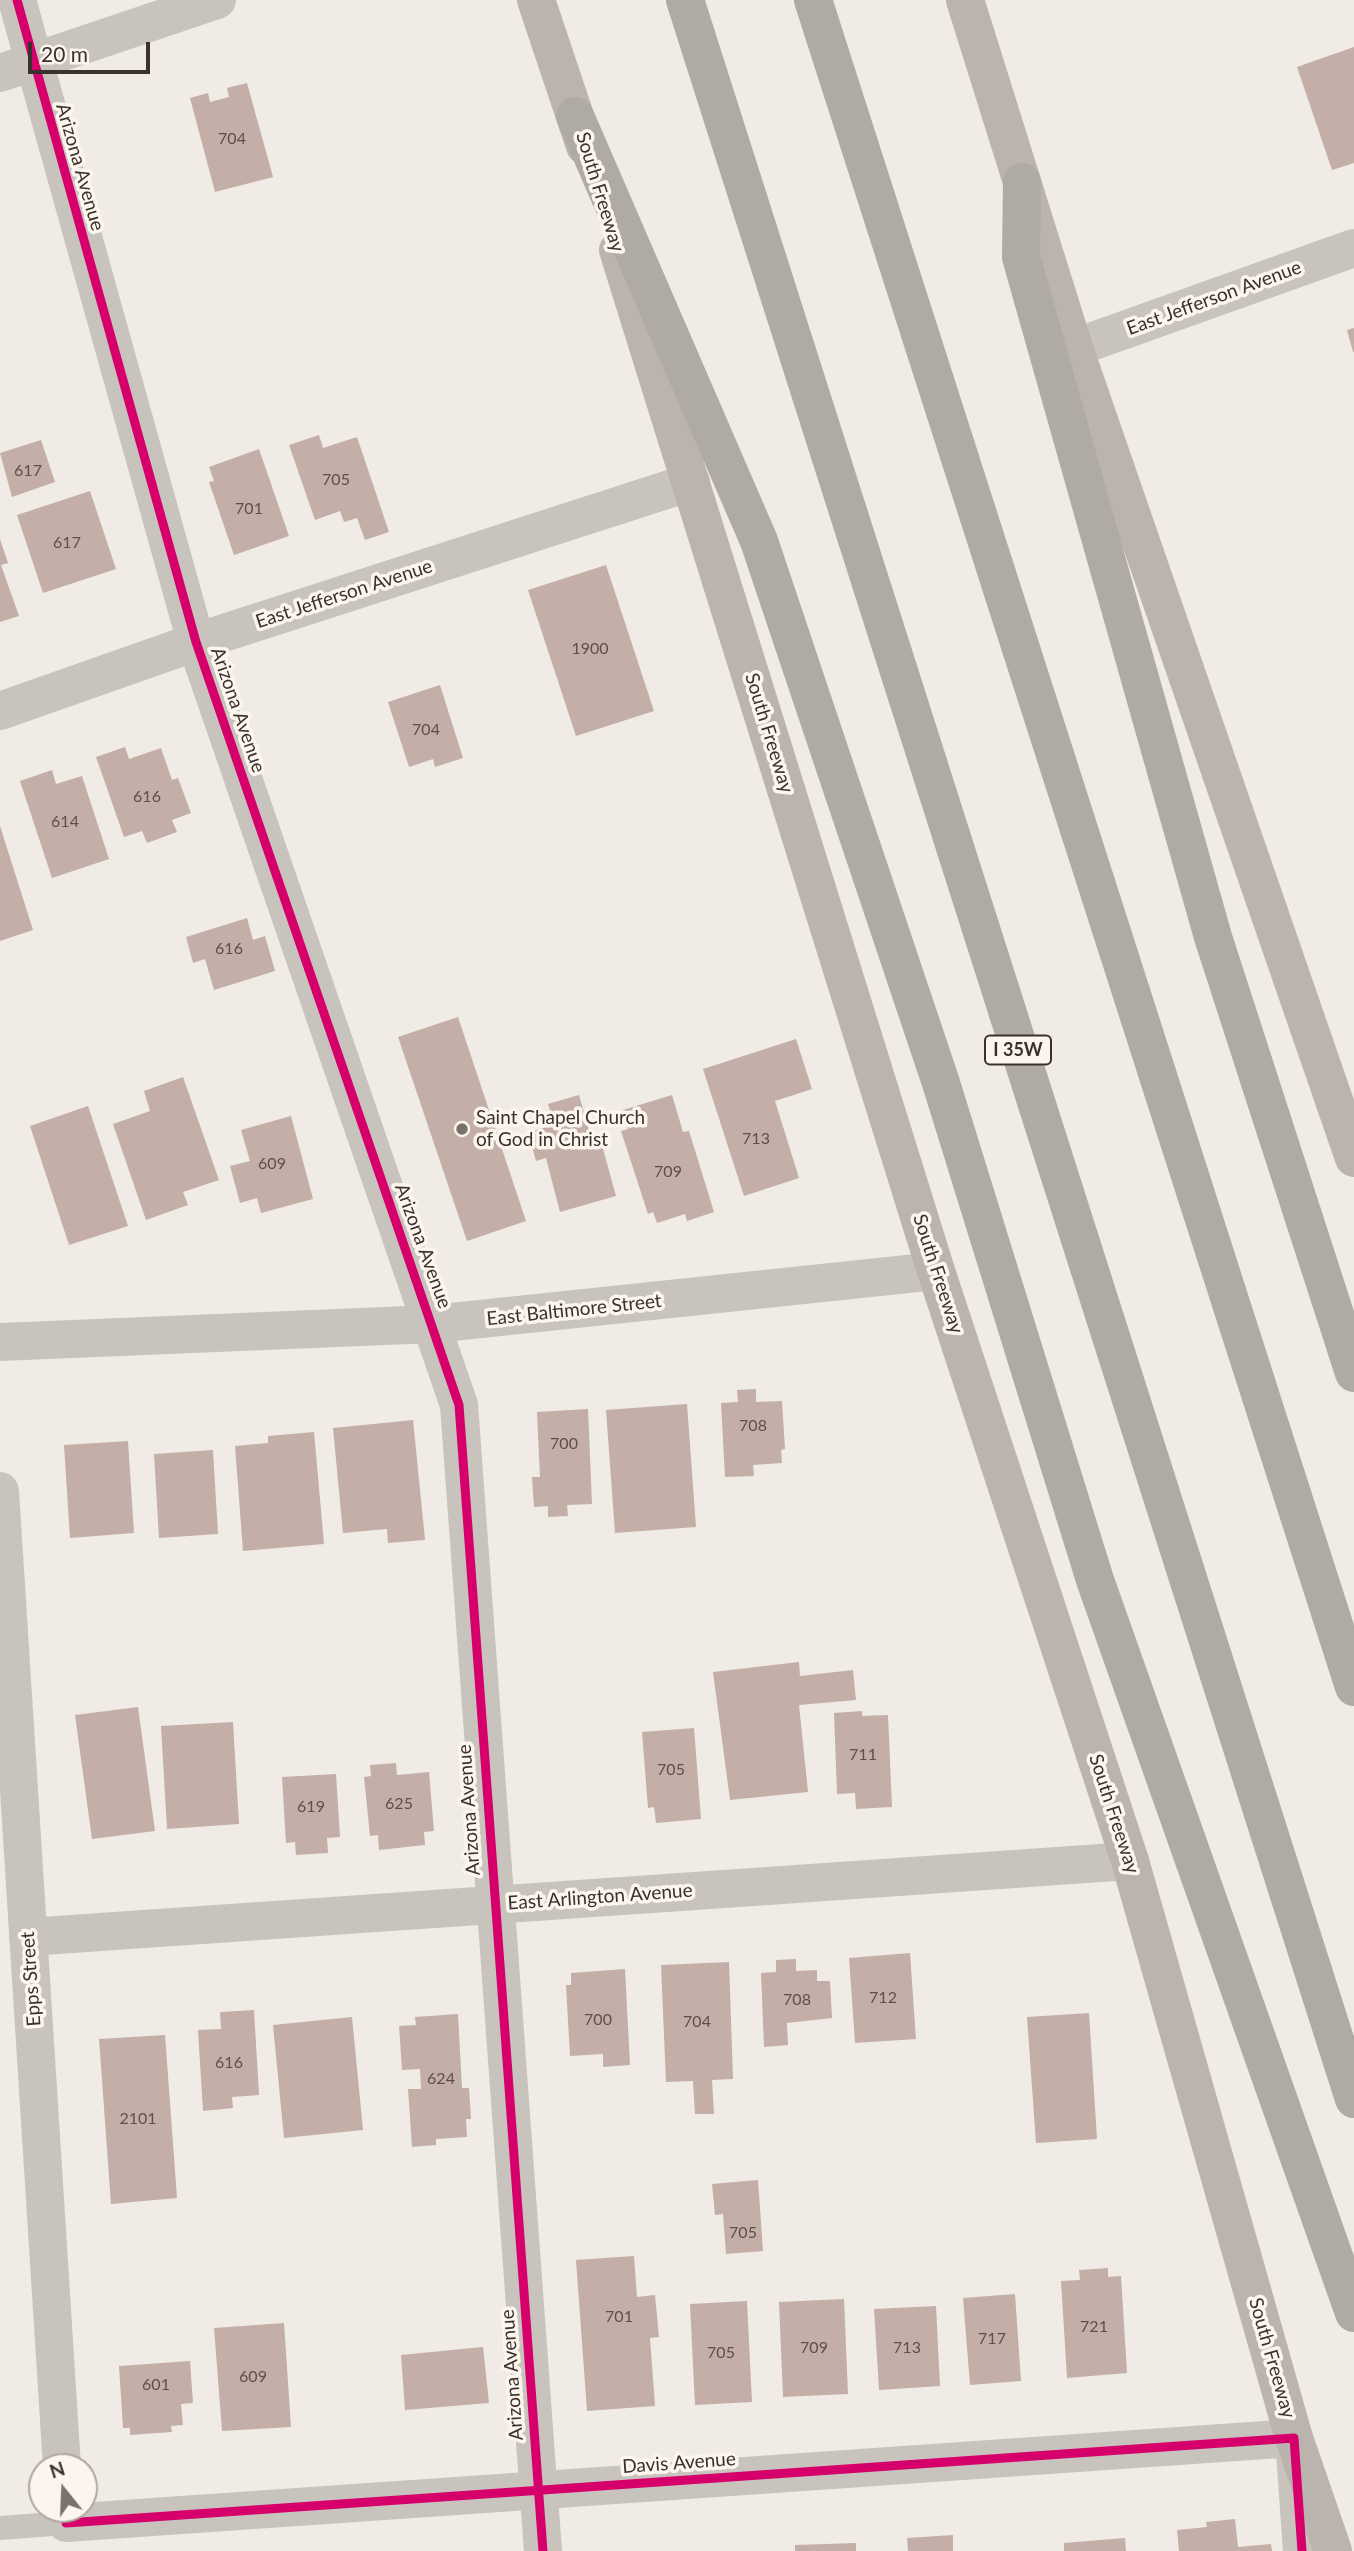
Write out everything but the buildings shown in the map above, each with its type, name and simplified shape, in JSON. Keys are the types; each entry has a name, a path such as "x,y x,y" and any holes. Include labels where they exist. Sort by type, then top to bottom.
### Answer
{"highway":[{"name":"I 35W","path":"685,0 1354,2099"},
{"path":"813,0 1354,1687"},
{"path":"575,116 759,541 941,1083 1095,1580 1354,2313"},
{"path":"1022,182 1021,257 1213,937 1354,1373"}],"main road":[{"name":"South Freeway","path":"536,0 691,482 936,1271 1130,1861 1294,2438 1333,2551"},
{"path":"965,0 1074,348 1354,1158"}],"street":[{"name":"Arizona Avenue","path":"17,0 16,68 196,642 459,1405 543,2551"},
{"path":"16,68 216,0"},
{"name":"East Jefferson Avenue","path":"1074,348 1354,248"},
{"name":"East Jefferson Avenue","path":"0,711 196,642 691,482"},
{"name":"East Baltimore Street","path":"0,1342 433,1324 936,1271"},
{"name":"Epps Street","path":"0,1491 61,2453"},
{"name":"East Arlington Avenue","path":"28,1937 1130,1861"},
{"path":"1294,2438 1302,2551"},
{"name":"Davis Avenue","path":"66,2528 538,2490 1294,2438"}],"lane":[{"path":"0,2528 66,2528"}],"cycle path":[{"path":"17,0 196,642 459,1405 543,2551"},
{"path":"98,2521 1294,2438 1302,2551"}],"place":[{"name":"Saint Chapel Church of God in Christ","path":"462,1129"}]}
